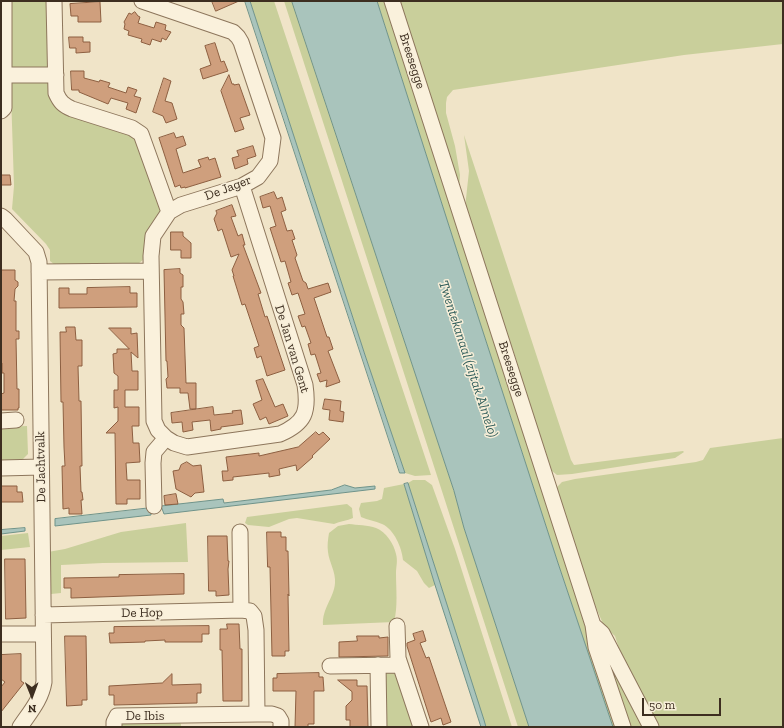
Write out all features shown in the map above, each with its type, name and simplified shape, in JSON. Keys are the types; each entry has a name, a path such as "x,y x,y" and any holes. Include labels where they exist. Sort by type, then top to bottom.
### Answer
{"street":[{"path":"1,111 4,108 5,75 4,1"},
{"path":"54,1 56,93 59,100 64,105 132,128 141,134 146,143 169,212"},
{"name":"De Jager","path":"142,1 233,32 238,36 273,138 270,161 258,177 242,186 181,205 169,212"},
{"name":"Breesegge","path":"392,1 593,625 602,633 651,727"},
{"path":"5,75 56,75"},
{"name":"De Jan van Gent","path":"169,212 153,236 151,256 154,421 158,430 174,443 187,447 280,434 291,430 299,423 305,415 308,400 305,385 242,186"},
{"name":"De Jachtvalk","path":"1,216 5,218 36,252 39,262 44,682 38,702 20,727"},
{"path":"39,272 151,271"},
{"path":"154,506 154,452 166,438"},
{"path":"1,468 41,467"},
{"path":"240,532 241,610 250,611 254,616 256,630 257,714 272,714 278,716 281,721 281,727"},
{"name":"De Hop","path":"43,615 241,610"},
{"path":"593,625 596,647 623,727"},
{"path":"397,626 398,658 421,727"},
{"path":"1,634 43,634"},
{"path":"330,666 400,665"},
{"path":"378,666 379,727"},
{"name":"De Ibis","path":"114,727 116,716 185,721 257,714"}],"green space":[{"path":"8,1 49,1 51,98 132,134 139,140 161,204 161,213 144,259 138,264 55,265 50,261 50,250 46,244 12,209 14,186"},
{"path":"250,1 274,1 431,475 415,476 405,473"},
{"path":"284,1 292,1 454,491 464,528 529,727 518,727"},
{"path":"377,1 387,1 621,727 613,727 558,563"},
{"path":"396,1 783,1 783,44 684,55 453,90 447,97 446,113 455,146 460,175 459,193"},
{"path":"464,135 571,460 574,465 684,452 675,458 572,474 557,475 552,471 465,208 469,171"},
{"path":"27,426 28,454 20,462 1,462 1,427"},
{"path":"783,438 783,727 657,727 623,661 615,636 604,626 588,589 556,488 562,482 575,479 696,462 703,460 710,448"},
{"path":"413,480 425,480 432,485 455,549 512,727 486,727 408,483"},
{"path":"404,484 435,585 429,588 424,583 417,571 403,560 401,550 394,534 386,526 361,517 359,509 361,503 382,499 384,488"},
{"path":"347,504 352,508 353,518 334,524 297,518 289,519 269,527 248,525 245,523 247,517"},
{"path":"186,523 188,562 61,565 61,593 51,594 51,562 47,559 48,552 65,549 121,532"},
{"path":"349,524 366,526 380,530 386,535 393,546 397,562 394,622 323,625 324,613 333,594 335,583 328,550 329,533 338,526"},
{"path":"28,533 30,547 1,550 1,536"},
{"path":"602,647 645,727 629,727"},
{"path":"395,670 416,727 382,727 381,691 386,671"},
{"path":"177,721 181,724 181,727 118,727 120,722"}],"water":[{"path":"245,1 250,1 405,473 400,473"},
{"name":"Twentekanaal (zijtak Almelo)","path":"292,1 377,1 558,563 613,727 529,727 464,528 454,491"},
{"path":"408,483 486,727 481,727 435,585 404,484"},
{"path":"345,485 355,488 375,486 375,489 164,514 161,506 223,499 224,503 331,490"},
{"path":"151,508 151,515 55,526 55,519"},
{"path":"25,528 25,531 1,534 1,530"}],"building":[{"path":"212,1 239,1 216,11"},
{"path":"100,2 101,22 78,22 78,16 71,16 70,4"},
{"path":"135,12 140,17 138,23 154,28 156,22 166,25 165,30 171,32 166,40 162,38 161,42 152,39 150,45 141,42 142,39 128,35 129,31 124,29 124,22 129,13 131,14"},
{"path":"69,37 83,37 83,42 90,42 90,52 76,53 76,48 70,48"},
{"path":"215,43 221,62 224,61 228,71 203,79 200,69 211,65 205,46"},
{"path":"71,71 84,71 84,78 110,83 108,87 126,93 128,87 137,90 134,96 141,98 136,113 126,109 128,103 111,98 108,104 79,92 79,90 72,90"},
{"path":"229,75 232,84 239,84 250,115 240,118 244,129 235,132 221,91"},
{"path":"164,78 171,81 165,101 172,103 177,119 166,123 163,116 153,112"},
{"path":"174,133 176,138 183,136 186,145 176,149 183,173 201,167 198,160 208,157 209,160 215,158 221,177 185,188 181,188 180,185 175,187 159,138"},
{"path":"253,146 256,156 247,159 248,164 235,169 232,158 239,156 237,151"},
{"path":"1,175 10,175 11,185 1,185"},
{"path":"274,192 277,199 282,197 286,210 281,212 287,231 292,230 295,239 292,240 297,255 295,258 303,281 306,283 308,289 328,283 331,292 314,298 327,337 329,337 333,349 328,351 340,382 326,387 327,380 320,382 317,374 321,373 315,354 311,355 308,344 311,343 305,326 302,327 298,316 305,314 298,293 292,295 288,283 291,282 285,261 281,262 270,228 276,226 270,206 263,208 260,197"},
{"path":"232,205 236,216 231,217 238,236 242,234 245,245 243,245 261,293 258,294 265,317 267,316 285,370 267,376 261,356 257,358 254,348 259,346 245,304 242,305 233,276 232,270 239,254 231,257 222,229 218,231 214,219 217,213 216,211"},
{"path":"171,232 183,232 183,236 191,243 191,258 181,258 181,250 171,250"},
{"path":"180,269 180,273 183,275 181,299 183,302 184,314 181,314 181,325 184,328 186,383 196,383 196,409 190,409 188,393 180,393 180,388 167,388 166,379 168,377 166,361 164,270"},
{"path":"1,270 15,270 15,280 18,282 18,286 15,289 14,301 16,301 16,331 19,331 19,339 16,339 17,389 19,389 18,410 1,410 1,394 4,393 4,373 2,373 1,363"},
{"path":"130,287 130,293 137,293 137,307 59,308 59,288 69,288 69,294 87,294 87,288"},
{"path":"66,327 75,327 76,340 82,340 82,366 78,366 79,401 81,401 82,466 80,466 81,492 83,500 81,500 82,514 69,514 69,508 63,509 62,466 65,466 63,402 61,402 60,332 66,332"},
{"path":"109,328 131,328 131,334 137,333 138,358 131,352 132,371 138,371 138,390 125,390 125,407 139,407 139,426 132,426 133,443 139,443 140,462 126,463 127,480 140,480 140,499 127,499 127,504 116,504 115,433 106,433 118,421 118,407 114,408 114,390 118,390 118,376 114,373 113,354 117,353 117,349 129,349"},
{"path":"263,379 275,407 283,404 288,416 269,424 266,417 260,420 253,404 262,400 256,381"},
{"path":"325,399 341,401 340,411 344,412 343,422 329,420 330,410 323,409"},
{"path":"213,407 214,415 233,413 232,411 241,410 243,424 221,427 221,429 211,431 210,420 192,422 193,430 183,432 182,422 172,423 171,413"},
{"path":"316,432 319,435 323,432 330,439 297,471 296,465 279,469 280,475 269,477 269,473 233,477 233,480 223,481 222,471 228,471 226,457 259,453 259,456 298,447"},
{"path":"187,462 193,466 201,465 204,492 195,493 191,497 176,489 173,471 179,470 181,465"},
{"path":"1,486 17,486 17,492 22,492 23,502 1,502"},
{"path":"176,494 178,504 165,505 164,496"},
{"path":"267,532 281,532 281,537 286,537 286,551 288,551 289,651 285,651 285,656 272,656 270,567 268,567"},
{"path":"208,536 227,536 229,595 216,596 216,591 209,591"},
{"path":"5,559 25,559 26,618 6,619"},
{"path":"184,574 184,594 71,598 71,588 64,588 64,578"},
{"path":"227,624 239,624 240,649 242,649 242,701 223,701 220,629 227,629"},
{"path":"209,626 209,634 202,634 202,642 165,642 165,640 110,643 109,633 114,633 114,627"},
{"path":"423,631 426,641 420,643 426,658 429,657 451,722 443,725 441,718 431,722 407,646 407,643 415,640 413,634"},
{"path":"65,636 86,636 87,700 82,700 82,705 67,706"},
{"path":"357,636 379,636 379,638 388,637 388,656 339,657 339,642 357,641"},
{"path":"21,654 21,681 24,683 1,712 1,687 5,682 1,679 1,655"},
{"path":"319,673 319,677 323,677 324,691 314,691 314,724 308,724 308,727 295,727 296,691 273,691 273,678 277,678 277,674"},
{"path":"172,674 172,685 201,684 201,693 197,693 197,703 114,705 114,695 109,695 109,686 162,683"},
{"path":"338,680 357,680 357,686 367,686 368,727 350,727 350,720 346,720 346,706 352,700 352,692"}]}
